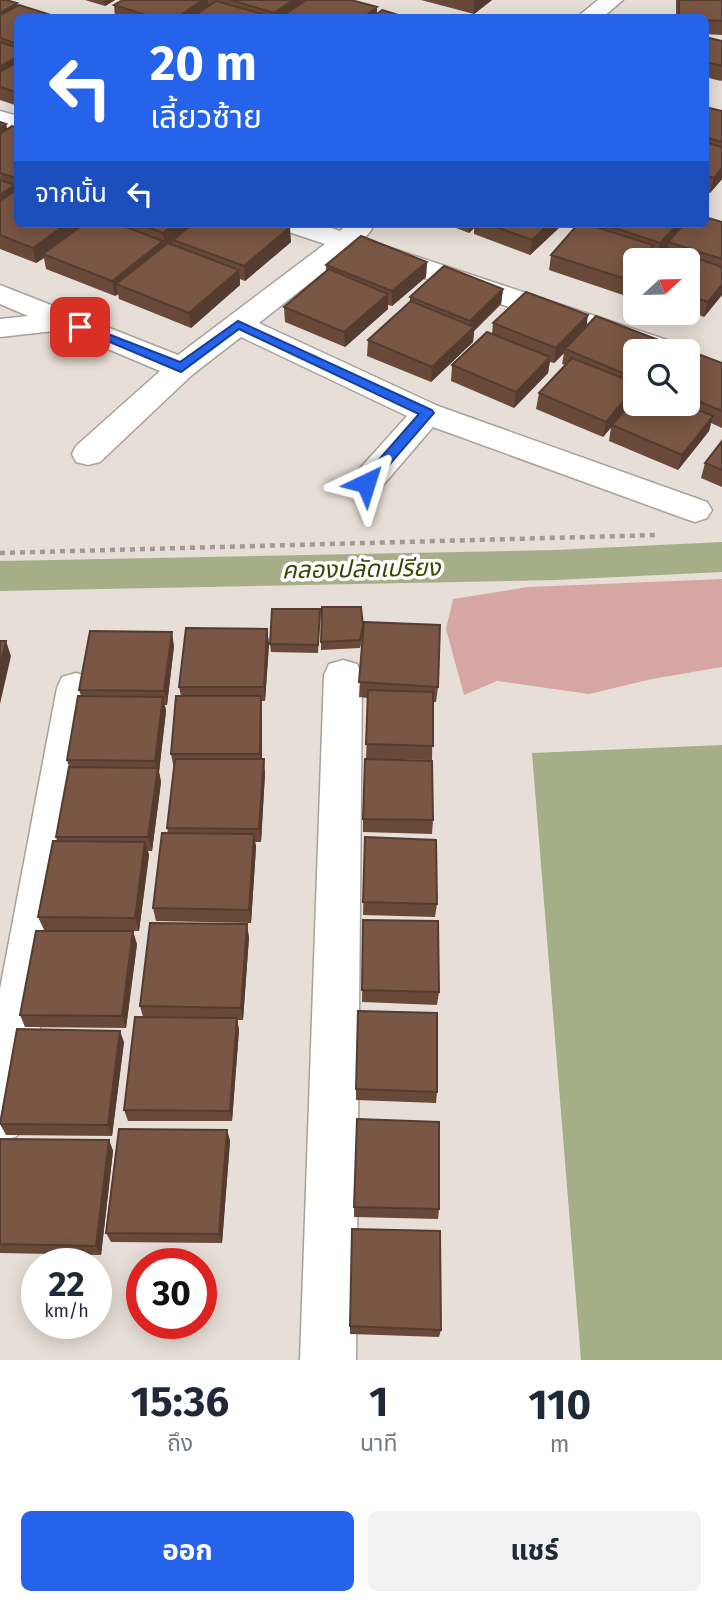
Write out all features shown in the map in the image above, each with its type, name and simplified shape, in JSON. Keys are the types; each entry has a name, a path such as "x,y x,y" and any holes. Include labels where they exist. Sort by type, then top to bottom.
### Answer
{"street":[{"path":"593,14 612,0"},
{"path":"320,228 354,233 638,339"},
{"path":"88,454 181,368 354,233"},
{"path":"0,294 181,368"},
{"path":"0,328 67,322"},
{"path":"238,324 427,413 695,510"},
{"path":"366,483 427,413"},
{"path":"328,1360 343,675"},
{"path":"0,1119 76,688"}],"path":[{"path":"0,553 659,535"}],"shaded area":[{"path":"722,579 722,667 652,679 589,694 497,681 464,695 446,629 453,599 528,587"},
{"path":"722,745 722,1360 581,1360 532,753"}],"building":[{"path":"0,0 6,0 17,3 0,13"},
{"path":"123,0 203,0 182,14 142,14 114,5"},
{"path":"231,0 293,0 274,13"},
{"path":"306,0 351,0 377,7 368,14 286,14"},
{"path":"679,0 722,0 722,21 709,20 709,14 679,14"},
{"path":"216,1 262,14 197,14"},
{"path":"19,5 47,14 14,14 14,43 0,38 0,15"},
{"path":"382,10 395,14 377,14"},
{"path":"709,38 722,41 722,66 709,63"},
{"path":"0,42 14,47 14,58 0,67"},
{"path":"14,64 14,92 0,87 0,72"},
{"path":"709,108 722,111 722,142 709,138"},
{"path":"14,127 14,178 0,173 0,134"},
{"path":"709,143 722,147 722,168 714,178 709,176"},
{"path":"0,180 14,185 14,186 0,195"},
{"path":"14,192 14,228 60,228 33,248 0,235 0,201"},
{"path":"709,218 722,222 722,259 700,252 700,248 687,248 668,242 680,228 709,228"},
{"path":"79,228 129,228 163,241 112,281 43,254"},
{"path":"150,228 169,228 163,233"},
{"path":"188,228 289,228 244,266 173,240"},
{"path":"499,228 545,228 532,240"},
{"path":"575,228 599,228 653,245 651,248 623,248 623,278 551,255"},
{"path":"615,228 674,228 660,243"},
{"path":"361,236 427,262 392,291 326,265"},
{"path":"168,243 239,270 189,313 116,284"},
{"path":"700,259 722,267 722,285 708,302 700,299"},
{"path":"444,266 503,289 470,321 410,297"},
{"path":"329,269 388,294 344,332 284,307"},
{"path":"526,292 588,315 556,348 493,323"},
{"path":"411,301 474,327 432,367 368,340"},
{"path":"596,316 656,339 623,339 623,373 565,349"},
{"path":"487,332 550,357 516,392 452,365"},
{"path":"700,355 722,363 722,411 700,402"},
{"path":"572,358 623,378 623,401 606,422 539,393"},
{"path":"700,411 713,416 682,455 612,425 623,412 623,416 700,416"},
{"path":"722,441 722,470 705,463"},
{"path":"322,607 361,607 363,626 360,640 321,642"},
{"path":"272,609 320,609 318,645 270,644"},
{"path":"364,622 440,625 438,687 359,682"},
{"path":"186,628 267,629 264,687 179,687"},
{"path":"90,631 172,632 164,691 79,690"},
{"path":"0,641 6,641 0,668"},
{"path":"368,690 433,692 433,746 366,744"},
{"path":"78,696 163,697 155,761 67,760"},
{"path":"176,696 261,696 260,754 171,754"},
{"path":"175,759 264,759 259,829 167,828"},
{"path":"365,759 432,761 433,820 363,819"},
{"path":"69,767 158,768 148,837 56,837"},
{"path":"162,833 254,834 249,910 153,908"},
{"path":"365,837 436,840 437,904 363,902"},
{"path":"53,841 145,842 135,918 38,917"},
{"path":"363,920 438,921 439,992 362,990"},
{"path":"150,923 247,924 241,1008 140,1006"},
{"path":"36,931 133,931 122,1016 20,1015"},
{"path":"358,1011 437,1013 437,1092 356,1089"},
{"path":"135,1017 237,1018 230,1111 124,1110"},
{"path":"17,1029 120,1031 108,1125 0,1124"},
{"path":"357,1119 439,1122 439,1209 354,1207"},
{"path":"119,1129 227,1130 219,1234 106,1233"},
{"path":"0,1139 109,1140 96,1246 0,1244"},
{"path":"352,1229 440,1231 441,1330 350,1326"}],"waterway":[{"name":"คลองปลัดเปรียง","path":"0,576 555,565 722,557"}],"route":[{"path":"80,327 181,368 238,324 427,413 366,483"}]}
